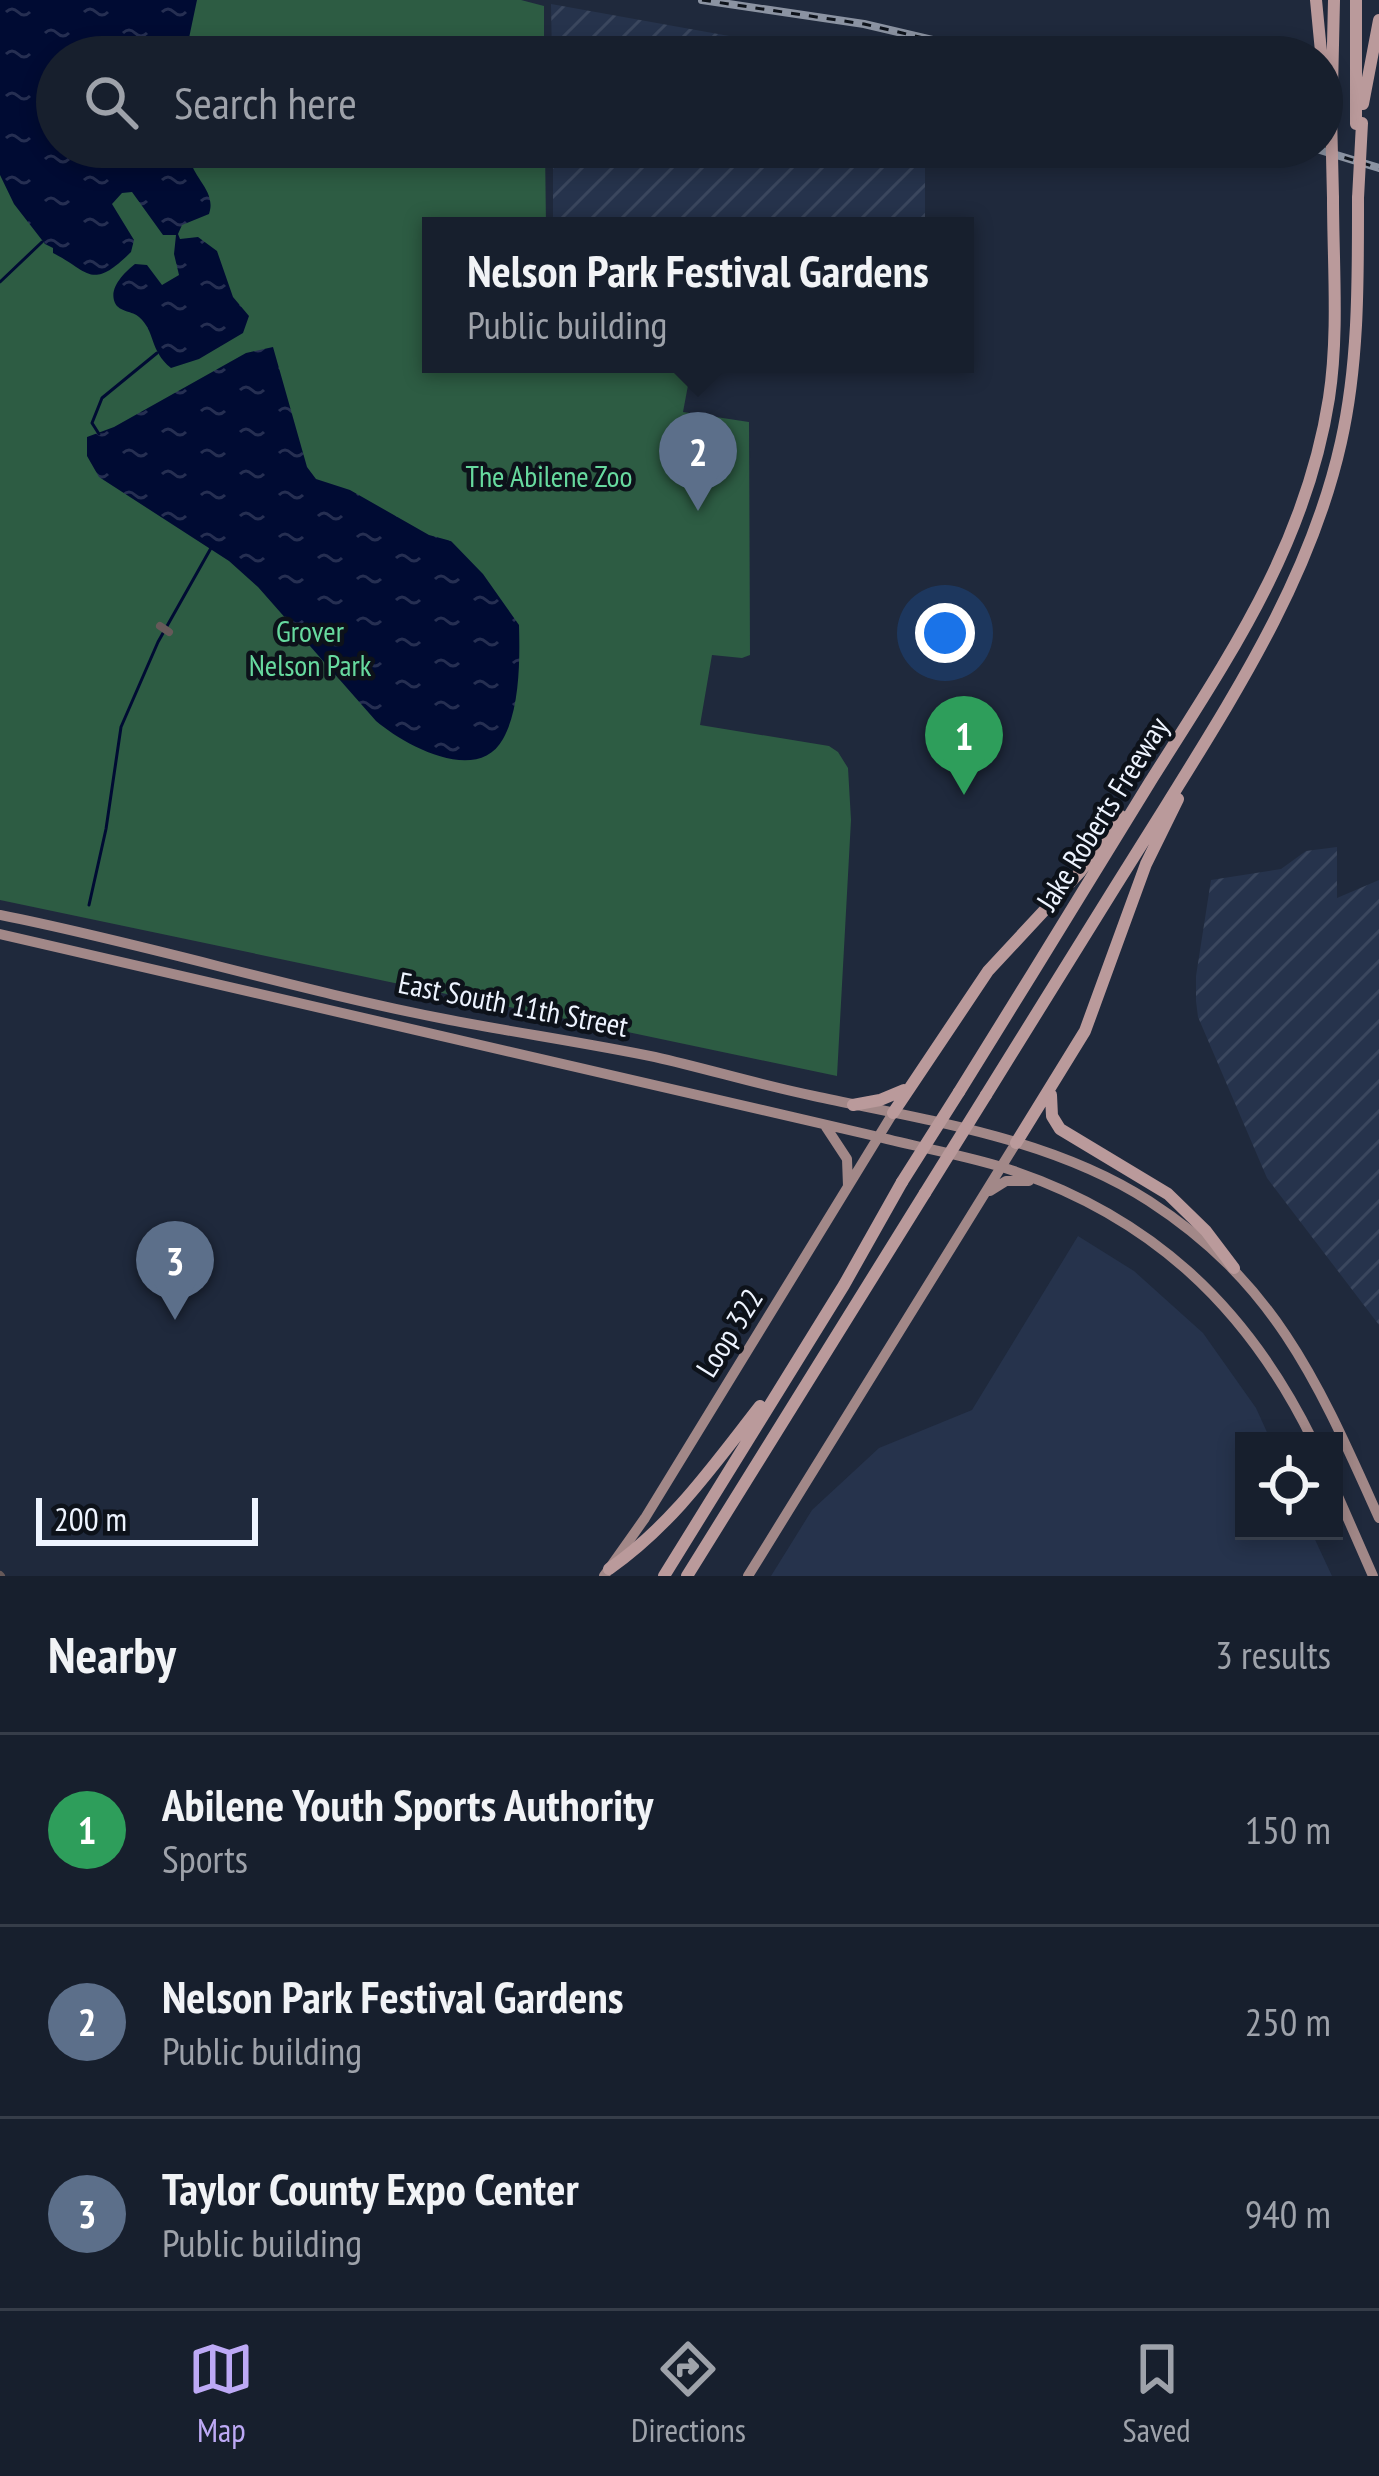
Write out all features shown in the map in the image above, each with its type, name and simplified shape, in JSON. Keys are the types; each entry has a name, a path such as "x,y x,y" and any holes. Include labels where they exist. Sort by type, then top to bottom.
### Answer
{"highway":[{"path":"1316,0 1319,36"},
{"name":"Jake Roberts Freeway","path":"1333,36 1334,0"},
{"name":"Jake Roberts Freeway","path":"687,1576 1210,734 1294,582 1329,488 1350,397 1358,277 1357,0"},
{"path":"1359,123 1379,20"},
{"name":"Jake Roberts Freeway","path":"664,1576 902,1182 1249,625 1280,567 1310,483 1329,399 1334,347 1332,168"},
{"path":"1016,1143 1084,1030 1146,864 1210,734"},
{"path":"893,1113 988,971 1080,872 1178,737"},
{"path":"1055,1081 1049,1102 1060,1129 1168,1194 1234,1268"},
{"path":"853,1105 880,1100 910,1086"},
{"path":"607,1572 676,1514 797,1357"}],"main road":[{"name":"East South 11th Street","path":"0,915 446,1019 656,1057 1016,1143 1096,1173 1147,1199 1234,1268 1270,1309 1316,1381 1379,1518"},
{"name":"East South 11th Street","path":"0,934 1001,1166 1093,1204 1156,1243 1208,1287 1255,1340 1308,1432"},
{"name":"Loop 322","path":"607,1572 893,1113"},
{"path":"824,1124 847,1159 848,1189"},
{"path":"748,1576 1016,1143"},
{"path":"983,1197 1006,1181 1043,1182"},
{"path":"1343,1508 1373,1576"}],"street":[{"path":"160,626 169,632"}],"shaded area":[{"path":"551,4 730,36 552,36"},
{"path":"553,168 925,168 925,217 553,217"},
{"path":"1337,847 1337,898 1379,880 1379,1325 1267,1178 1198,1017 1196,1001 1211,880 1281,869 1306,851"},
{"path":"1078,1236 1134,1271 1203,1333 1256,1408 1267,1432 1235,1432 1235,1540 1315,1540 1332,1576 771,1576 812,1510 879,1448 972,1410"}],"green space":[{"name":"Grover Nelson Park","path":"0,0 521,0 544,6 544,36 36,36 36,168 545,168 546,217 422,217 422,373 690,373 683,412 749,422 750,655 712,655 700,725 829,746 848,768 851,820 837,1076 0,900"}],"water":[{"path":"0,0 197,0 189,36 36,36 36,168 194,168 211,206 209,214 182,225 178,234 180,239 198,237 217,251 233,297 249,316 243,333 199,359 171,368 159,355 144,323 117,306 113,297 122,276 135,264 147,265 162,285 179,275 176,235 163,235 132,192 122,193 112,204 134,240 131,252 107,272 90,274 53,253 14,204 0,175"},
{"path":"273,347 307,467 316,479 350,490 429,535 451,541 483,574 519,625 513,713 503,739 491,753 459,760 440,756 388,730 258,587 229,561 99,477 87,456 87,437 114,427 246,353"}],"waterway":[{"path":"0,282 42,242"},
{"path":"99,434 92,423 102,398 157,353"},
{"path":"89,905 121,727 158,642 211,548"}],"railway":[{"path":"702,0 915,36"},
{"path":"1343,157 1379,168"}],"place":[{"name":"Nelson Park Festival Gardens","path":"698,511"},
{"name":"Abilene Youth Sports Authority","path":"964,795"},
{"name":"Taylor County Expo Center","path":"175,1320"}],"park label":[{"name":"The Abilene Zoo","path":"549,477"}]}
